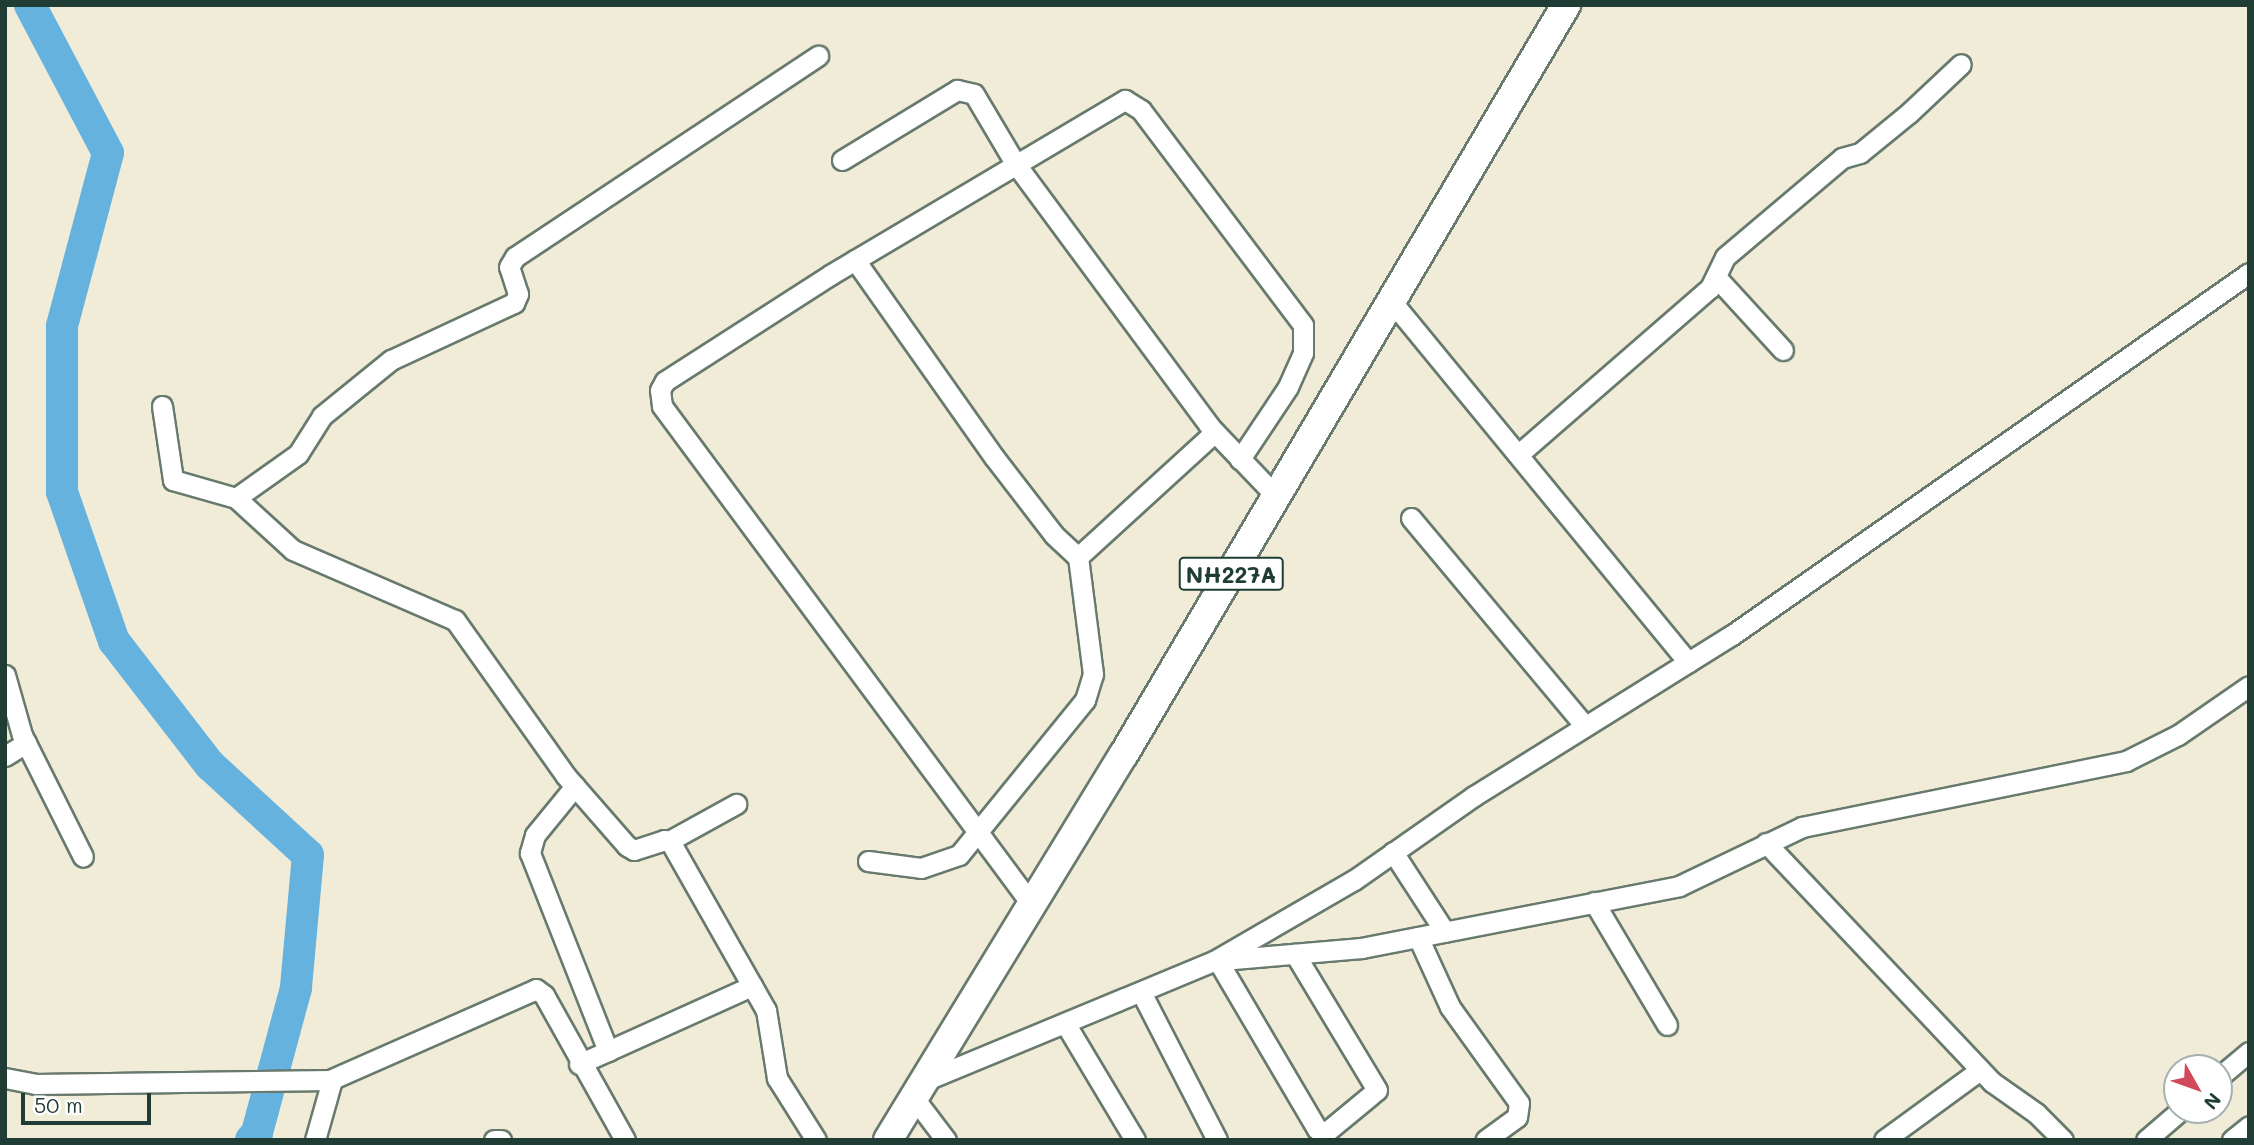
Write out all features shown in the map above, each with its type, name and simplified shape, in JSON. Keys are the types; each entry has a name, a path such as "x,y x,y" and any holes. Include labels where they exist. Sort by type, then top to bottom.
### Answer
{"highway":[{"name":"NH227A","path":"888,1140 1393,303 1566,5"}],"street":[{"path":"236,498 298,454 322,416 391,360 514,303 518,293 509,267 515,257 818,56"},
{"path":"1520,453 1710,288 1725,257 1838,161 1860,153 1909,113 1961,64"},
{"path":"842,160 963,89 974,94 1015,163 1215,432 1277,497"},
{"path":"1032,905 659,397 665,381 855,260 1117,101 1141,110 1303,326 1303,353 1288,387 1240,459"},
{"path":"855,260 994,457 1054,535 1078,557 1092,662 1091,689 979,834 959,855 941,864 921,867 868,861"},
{"path":"946,1140 919,1090 1065,1023 1216,961 1393,852 1688,662 2048,417 2249,273"},
{"path":"1716,277 1783,350"},
{"path":"1393,303 1520,453 1688,662"},
{"path":"162,406 173,480 236,498 293,550 455,620 575,786 630,848 669,841 736,804"},
{"path":"1078,557 1215,432"},
{"path":"1412,518 1585,726"},
{"path":"5,676 26,743 83,857"},
{"path":"1216,961 1295,954 1418,937 1691,882 1766,843 1839,819 2126,761 2178,735 2249,686"},
{"path":"5,756 26,743"},
{"path":"575,786 535,835 530,853 607,1051"},
{"path":"669,841 752,986 769,1021 777,1078 816,1140"},
{"path":"1766,843 1980,1070 2063,1140"},
{"path":"1393,852 1446,932"},
{"path":"1594,902 1667,1025"},
{"path":"1418,937 1450,1007 1519,1103 1517,1117 1485,1140"},
{"path":"1216,961 1317,1129 1325,1133 1377,1090 1295,954"},
{"path":"579,1064 752,986"},
{"path":"5,1079 35,1084 323,1081 531,989 544,995 579,1064 625,1140"},
{"path":"1141,992 1217,1140"},
{"path":"1065,1023 1135,1140"},
{"path":"2233,1065 2249,1052"},
{"path":"1884,1140 1980,1070"},
{"path":"315,1140 323,1081"},
{"path":"2146,1140 2165,1124"},
{"path":"2232,1140 2249,1126"},
{"path":"494,1140 501,1140"}],"waterway":[{"path":"30,5 108,153 62,326 62,492 114,641 210,765 308,855 296,988 257,1133 251,1140"}]}
